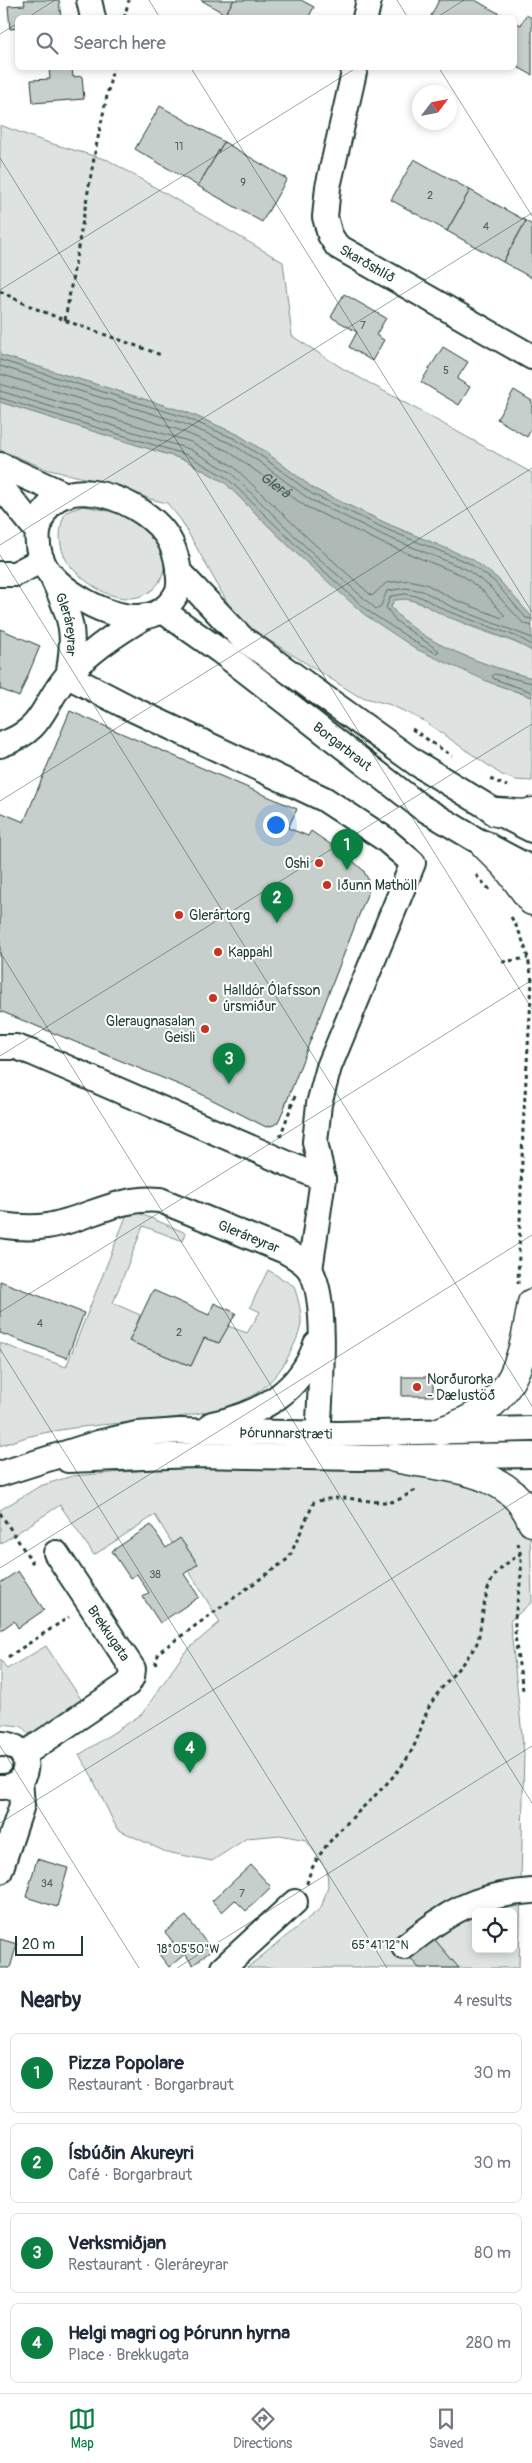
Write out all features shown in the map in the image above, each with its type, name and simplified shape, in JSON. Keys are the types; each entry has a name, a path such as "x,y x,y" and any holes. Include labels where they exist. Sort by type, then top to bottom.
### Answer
{"highway":[{"path":"496,812 525,814 532,812"},
{"path":"485,845 506,866 532,900"},
{"path":"442,1431 475,1418 503,1394 518,1364 525,1295"},
{"path":"395,1458 493,1479 518,1499 523,1529"}],"street":[{"path":"89,0 92,15"},
{"path":"366,15 369,0"},
{"name":"Skarðshlíð","path":"355,70 328,186 325,217 330,235 337,246 532,357"},
{"path":"0,465 66,495"},
{"path":"0,486 38,532"},
{"path":"86,492 106,494 128,503 147,515 164,532 175,552 179,588 174,600 154,613 114,613 94,607 70,592 47,568 36,545 40,519 48,507 66,495 86,492"},
{"path":"0,574 15,574 47,568"},
{"name":"Gleráreyrar","path":"47,568 70,614 72,654 68,676"},
{"name":"Borgarbraut","path":"178,571 242,638 416,763 496,812 532,830"},
{"name":"Borgarbraut","path":"154,613 228,657 421,807 485,845 532,869"},
{"name":"Gleráreyrar","path":"0,745 19,738 36,725 68,676 106,641 154,613"},
{"path":"68,676 128,707 324,799 385,839 413,863 329,1068 320,1104 316,1135 323,1179 310,1270 320,1299 322,1328 318,1445"},
{"path":"0,1047 16,1047 33,1053 323,1179"},
{"name":"Gleráreyrar","path":"0,1225 20,1228 47,1226 127,1201 160,1200 285,1251 301,1261 310,1270"},
{"path":"180,1431 235,1420 260,1409 283,1394 306,1369 322,1328"},
{"name":"Þórunnarstræti","path":"46,1461 194,1455 318,1445 442,1431 532,1429"},
{"name":"Þórunnarstræti","path":"0,1474 46,1461 98,1442 137,1434 180,1431 318,1445 395,1458 532,1455"},
{"name":"Brekkugata","path":"23,1755 105,1701 128,1684 132,1677 132,1669 56,1553"},
{"path":"0,1744 13,1745 23,1755 26,1768 10,1784 22,1804 0,1871"},
{"path":"404,1948 436,1922 465,1905 496,1895 532,1891"},
{"path":"223,1968 295,1902"}],"path":[{"path":"125,15 129,0"},
{"path":"65,320 96,147 113,70"},
{"path":"0,291 52,317 161,355"},
{"path":"407,726 456,758"},
{"path":"487,777 512,787"},
{"path":"512,919 522,938 532,982 523,1128 525,1295"},
{"path":"502,962 528,958"},
{"path":"154,1668 159,1652 289,1558 314,1502 331,1497 394,1502 421,1488"},
{"path":"0,1513 12,1532"},
{"path":"523,1529 521,1554 522,1587 515,1620 523,1690"},
{"path":"295,1902 305,1892 309,1873 326,1848 350,1821 374,1799 413,1748 430,1706 455,1669 477,1643 487,1589 499,1568 521,1554"},
{"path":"8,1657 69,1617"}],"shaded area":[{"path":"0,125 43,141 108,160 283,262 292,336 342,368 532,473 532,617 497,578 436,544 390,525 314,489 267,453 237,434 186,412 0,355"},
{"path":"0,402 185,460 224,482 298,555 489,682 532,697 532,781 515,780 502,775 424,721 391,705 358,696 248,627 231,609 181,520 167,503 150,499 120,486 49,470 0,450"},
{"path":"83,506 122,515 134,521 154,538 163,556 163,573 155,587 141,596 122,598 99,589 73,569 62,550 60,542 61,527 66,512"},
{"path":"406,599 532,651 532,678 456,652 418,632 391,607 394,600"},
{"path":"129,1209 186,1233 183,1241 143,1226 113,1303 140,1315 130,1341 191,1366 204,1338 219,1343 228,1326 247,1333 260,1312 250,1307 268,1270 294,1286 299,1302 300,1328 285,1363 267,1385 252,1396 234,1404 176,1417 57,1430 0,1446 0,1343 66,1367"},
{"path":"293,1464 440,1473 492,1486 530,1534 532,1602 510,1621 524,1754 519,1968 247,1968 321,1908 328,1886 327,1870 306,1840 280,1835 247,1838 212,1861 166,1852 117,1829 88,1769 79,1755 142,1714 185,1652 220,1622 155,1515 94,1555 60,1505 0,1544 0,1510 40,1486 72,1476 161,1469"},
{"path":"46,1646 83,1702 31,1736 21,1726 0,1724 0,1659 7,1669"}],"water":[{"name":"Glerá","path":"0,355 186,412 237,434 267,453 314,489 390,525 472,559 497,578 532,617 532,651 516,642 445,616 419,602 406,599 394,600 391,607 418,632 436,642 476,660 532,678 532,697 489,682 418,650 365,615 298,555 224,482 185,460 0,402"}],"building":[{"path":"24,0 59,0 61,15 15,15 15,28 10,29 8,6 25,5"},
{"path":"201,0 234,0 225,14"},
{"path":"234,0 301,0 314,7 310,15 225,14"},
{"path":"439,0 475,0 502,15 432,15"},
{"path":"526,15 532,18 532,75 517,67 517,23 521,25"},
{"path":"49,70 72,70 73,77 82,76 84,99 33,103 31,80 50,79"},
{"path":"160,106 224,142 198,186 135,149"},
{"path":"224,142 287,179 262,222 198,186"},
{"path":"414,159 470,190 447,231 391,200"},
{"path":"470,190 526,221 503,262 447,231"},
{"path":"526,221 532,225 532,278 503,262"},
{"path":"344,294 386,318 376,335 384,340 372,361 349,347 357,332 331,317"},
{"path":"443,347 468,362 457,379 470,387 459,405 421,382"},
{"path":"514,390 532,401 532,427 527,437 497,419"},
{"path":"0,629 40,646 19,697 0,689"},
{"name":"Glerártorg","path":"70,711 297,809 288,828 308,836 311,831 346,855 363,870 368,879 368,892 283,1111 278,1122 274,1125 266,1127 199,1093 0,1011 0,812 24,822"},
{"path":"0,1281 84,1313 67,1358 0,1333"},
{"path":"153,1290 209,1315 214,1303 236,1313 219,1343 204,1338 191,1366 129,1341"},
{"name":"Norðurorka - Dælustöð","path":"402,1377 433,1377 433,1396 402,1396"},
{"path":"151,1525 166,1548 180,1538 198,1564 184,1574 199,1597 160,1623 143,1597 149,1593 137,1574 130,1578 112,1551"},
{"path":"18,1571 44,1610 18,1628 14,1621 0,1631 0,1583"},
{"path":"37,1859 68,1868 57,1907 26,1897"},
{"path":"251,1865 271,1887 246,1911 235,1900 222,1912 212,1901"},
{"path":"186,1916 212,1950 193,1965 185,1954 169,1967 158,1953 173,1942 165,1932"},
{"path":"430,1934 459,1968 419,1968 407,1954"},
{"path":"0,1939 17,1944 10,1968 0,1968"}],"place":[{"name":"Oshi","path":"319,863"},
{"name":"Pizza Popolare","path":"347,870"},
{"name":"Iðunn Mathöll","path":"327,885"},
{"name":"Glerártorg","path":"179,915"},
{"name":"Ísbúðin Akureyri","path":"277,923"},
{"name":"Kappahl","path":"218,952"},
{"name":"Halldór Ólafsson úrsmiður","path":"213,998"},
{"name":"Gleraugnasalan Geisli","path":"205,1029"},
{"name":"Verksmiðjan","path":"229,1084"},
{"name":"Norðurorka - Dælustöð","path":"417,1387"},
{"name":"Helgi magri og Þórunn hyrna","path":"190,1773"}]}
